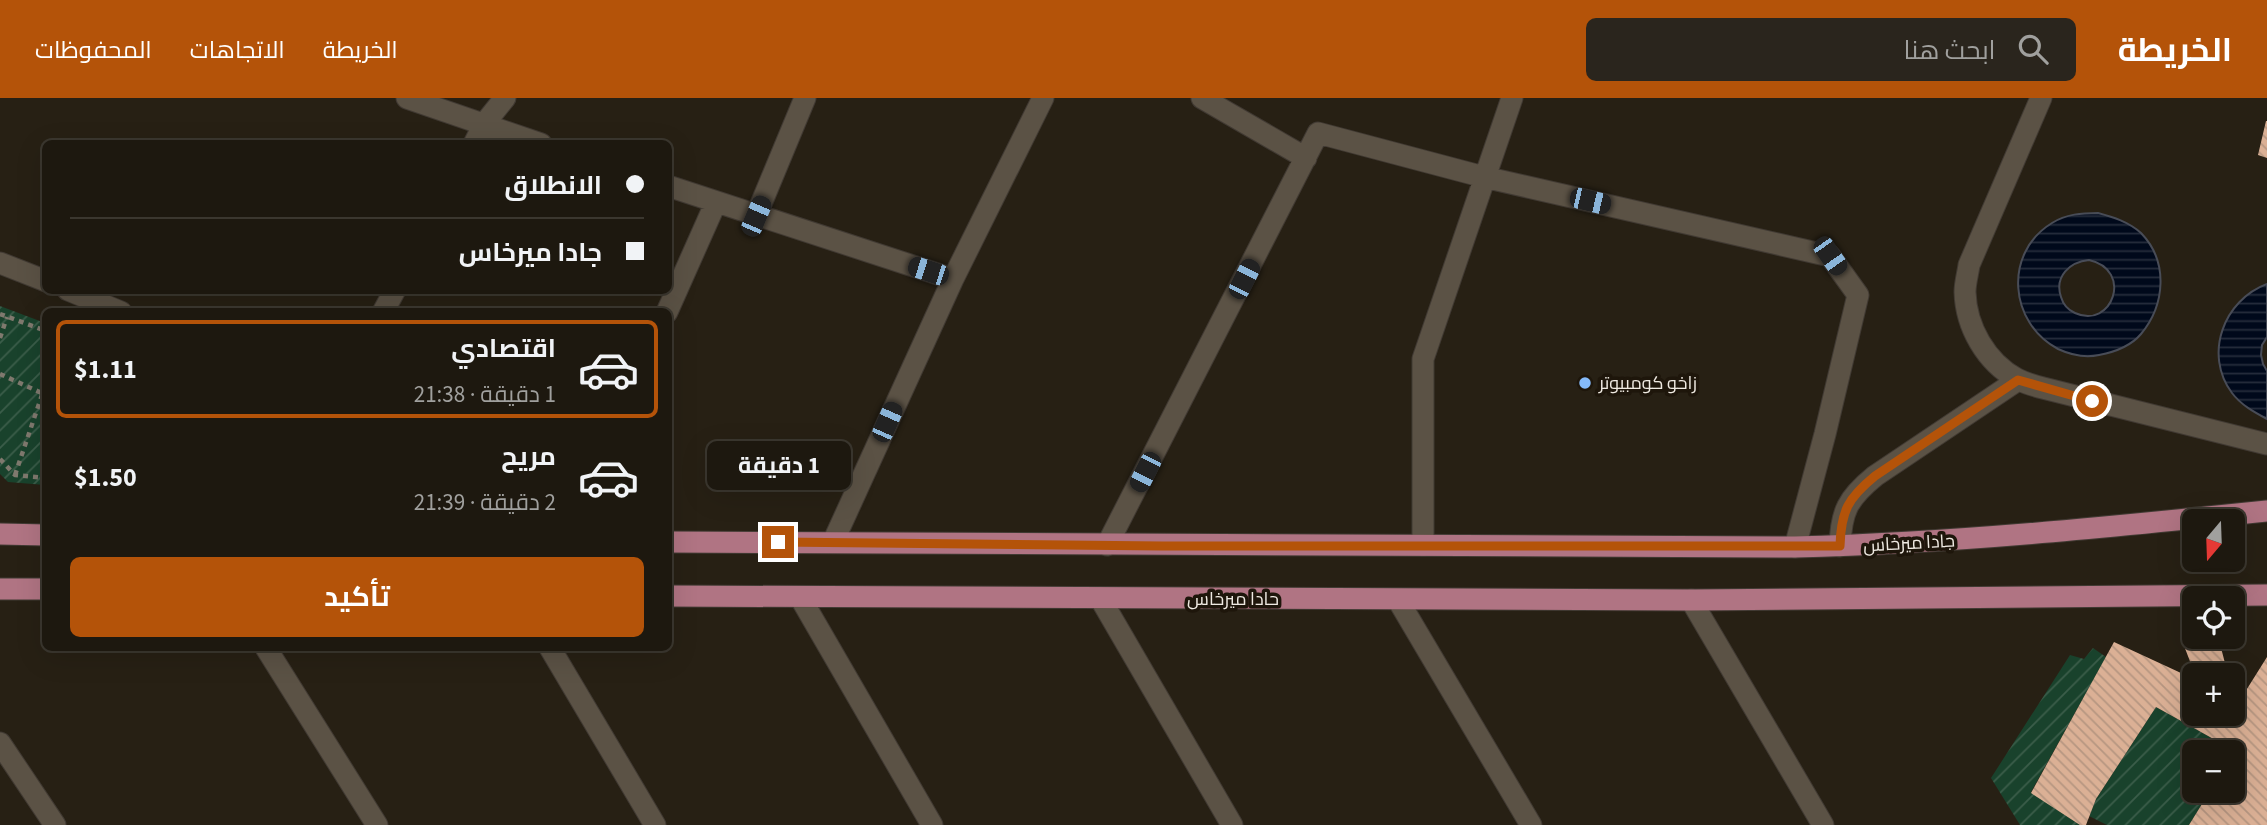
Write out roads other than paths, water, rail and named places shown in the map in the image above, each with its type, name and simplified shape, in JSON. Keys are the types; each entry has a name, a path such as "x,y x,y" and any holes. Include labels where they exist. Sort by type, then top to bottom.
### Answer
{"main road":[{"name":"جادا ميرخاس","path":"672,542 1795,547 2033,535 2267,511"},
{"path":"0,534 42,535"},
{"path":"0,589 42,589"},
{"name":"حادا ميرخاس","path":"672,596 1798,600 2267,595"}],"street":[{"path":"407,98 530,140"},
{"path":"476,140 484,124 506,98"},
{"path":"756,216 806,98"},
{"path":"833,542 953,279 1043,98"},
{"path":"1202,98 1306,158"},
{"path":"1423,545 1423,359 1512,98"},
{"path":"2041,98 1969,265 1965,291 1969,318 1979,342 1996,364 2018,380 2267,444"},
{"path":"1107,545 1318,133 1484,177 1830,256 1858,295 1795,547"},
{"path":"672,187 953,279"},
{"path":"669,308 716,202"},
{"path":"0,263 42,279"},
{"path":"78,294 111,308"},
{"path":"1840,546 1840,527 1845,509 1856,492 1875,476 2018,380"},
{"path":"800,597 932,825"},
{"path":"1100,598 1232,825"},
{"path":"1398,600 1531,825"},
{"path":"1691,600 1823,825"},
{"path":"268,651 377,825"},
{"path":"552,651 655,825"},
{"path":"0,743 55,825"}],"water":[{"path":"2098,213 2121,220 2141,233 2150,244 2160,270 2159,297 2149,323 2137,339 2116,350 2083,356 2058,349 2030,323 2018,288 2019,269 2025,252 2036,236 2052,223 2074,215","holes":["2089,260 2103,266 2111,275 2114,286 2113,297 2108,306 2099,313 2088,316 2070,310 2063,302 2059,289 2065,271"]},
{"path":"2267,284 2267,337 2262,345 2261,355 2267,371 2267,419 2244,405 2232,393 2223,378 2219,346 2222,330 2239,302"}],"place":[{"name":"زاخو كومبيوتر","path":"1585,383"}]}
